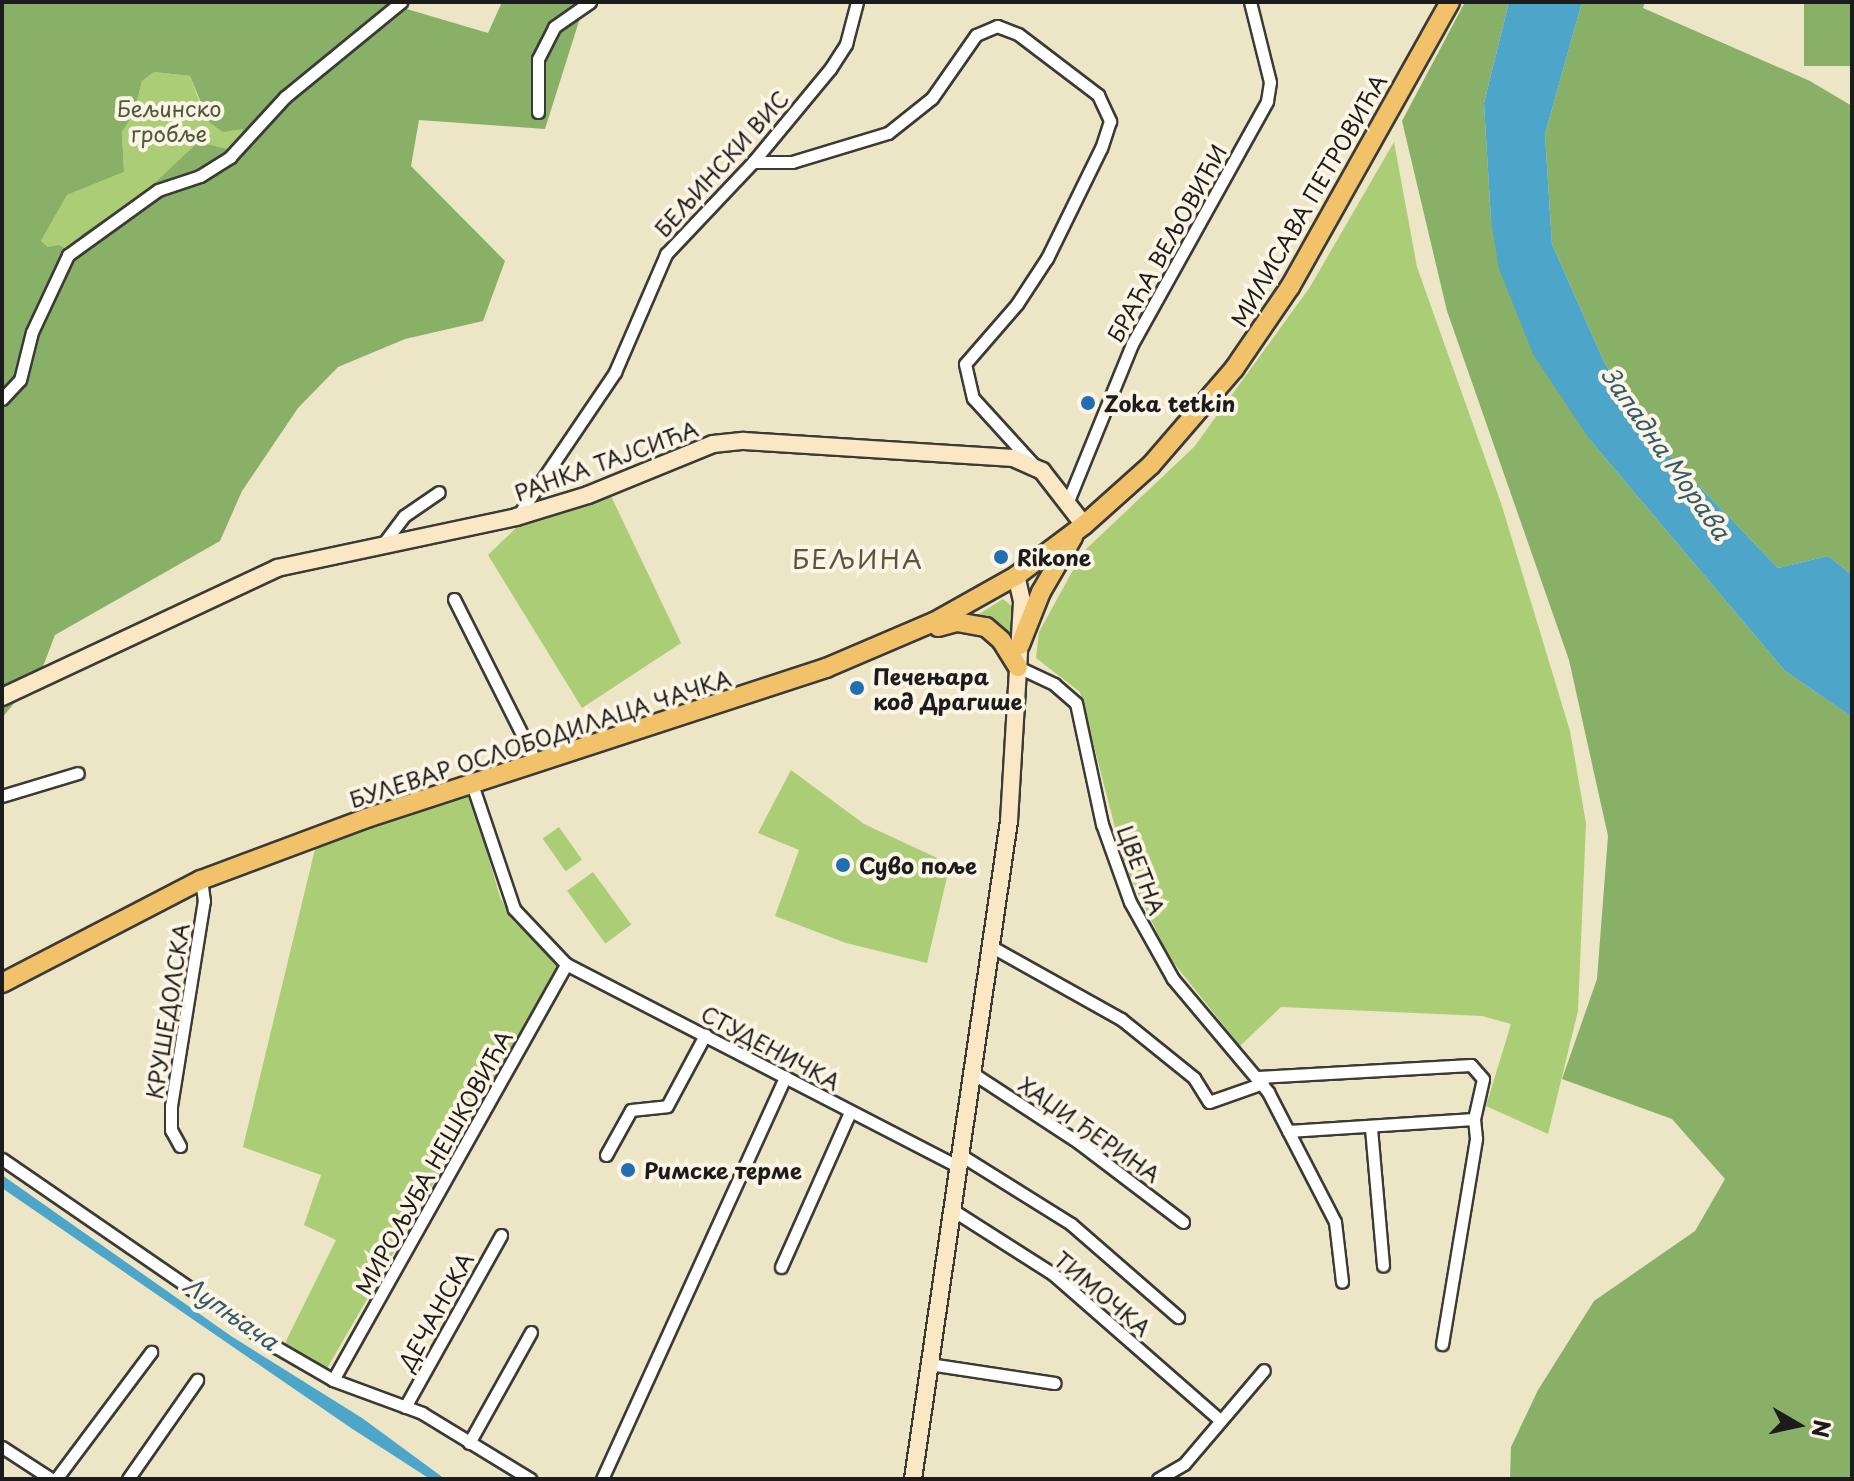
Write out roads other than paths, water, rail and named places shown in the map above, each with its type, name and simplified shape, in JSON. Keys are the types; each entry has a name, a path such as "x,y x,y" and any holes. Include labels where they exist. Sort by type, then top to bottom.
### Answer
{"main road":[{"name":"МИЛИСАВА ПЕТРОВИЋА","path":"1079,529 1197,415 1290,287 1450,2"},
{"name":"БУЛЕВАР ОСЛОБОДИЛАЦА ЧАЧКА","path":"2,983 201,880 472,784 804,676 915,630 1016,576 1079,529"},
{"path":"1020,645 1079,529"},
{"path":"915,630 957,622 986,627 1001,640 1018,667"}],"street":[{"path":"538,112 538,59 554,27 590,2"},
{"name":"БЕЉИНСКИ ВИС","path":"516,517 615,372 666,254 753,162 846,44 857,2"},
{"name":"БРАЋА ВЕЉОВИЋИ","path":"1068,501 1132,344 1267,101 1270,82 1250,2"},
{"path":"2,399 20,380 32,332 68,255 158,190 200,176 230,157 285,97 398,3"},
{"path":"753,162 792,162 888,133 932,98 976,35 997,26 1018,34 1084,80 1109,114 1101,148 1047,258 1017,304 965,364 973,398 1068,501 1079,529"},
{"name":"РАНКА ТАЈСИЋА","path":"2,697 277,568 516,517 588,495 713,444 972,454 1034,465"},
{"path":"383,544 404,516 439,492"},
{"path":"913,1479 971,1072 992,947 1011,797 1022,595 1016,576"},
{"path":"454,599 537,764"},
{"name":"ЦВЕТНА","path":"1018,667 1054,684 1076,703 1111,856 1146,936 1186,995 1260,1080 1337,1228 1342,1282"},
{"path":"2,796 78,773"},
{"name":"СТУДЕНИЧКА","path":"472,784 514,909 566,964 850,1112 959,1160 1071,1224 1178,1317"},
{"name":"КРУШЕДОЛСКА","path":"180,1146 171,1130 171,1106 204,901 201,880"},
{"path":"992,947 1121,1019 1194,1078 1209,1102 1260,1080 1471,1065 1483,1079 1474,1119 1476,1139 1442,1344"},
{"name":"МИРОЉУБА НЕШКОВИЋА","path":"333,1380 566,964"},
{"path":"606,1155 631,1110 667,1106 705,1035"},
{"name":"ХАЏИ ЂЕРИНА","path":"971,1072 1078,1142 1183,1222"},
{"path":"602,1479 785,1077"},
{"path":"781,1267 850,1112"},
{"path":"1288,1131 1474,1119"},
{"path":"1371,1128 1383,1265"},
{"path":"2,1159 255,1333 333,1380 405,1407 530,1479"},
{"name":"ТИМОЧКА","path":"951,1209 1053,1274 1220,1420"},
{"name":"ДЕЧАНСКА","path":"405,1407 501,1235"},
{"path":"469,1443 531,1332"},
{"path":"2,1447 54,1479 151,1352"},
{"path":"929,1364 1055,1383"},
{"path":"1158,1479 1184,1464 1264,1370"},
{"path":"128,1479 197,1380"}],"water":[{"name":"Западна Морава","path":"1509,2 1582,2 1545,134 1552,244 1605,364 1667,453 1778,568 1828,556 1852,575 1852,717 1785,671 1590,440 1533,354 1499,269 1491,221 1484,103"},
{"path":"2,1175 231,1336 362,1418 445,1479 430,1479 351,1428 2,1188"}],"place":[{"name":"Zoka tetkin","path":"1088,403"},
{"name":"Rikone","path":"1001,557"},
{"name":"Печењара код Драгише","path":"857,688"},
{"name":"Суво поље","path":"843,865"},
{"name":"Римске терме","path":"628,1170"}],"district":[{"name":"БЕЉИНА","path":"858,559"}],"park label":[{"name":"Бељинско гробље","path":"169,120"}],"water label":[{"name":"Лупњача","path":"231,1313"}]}
